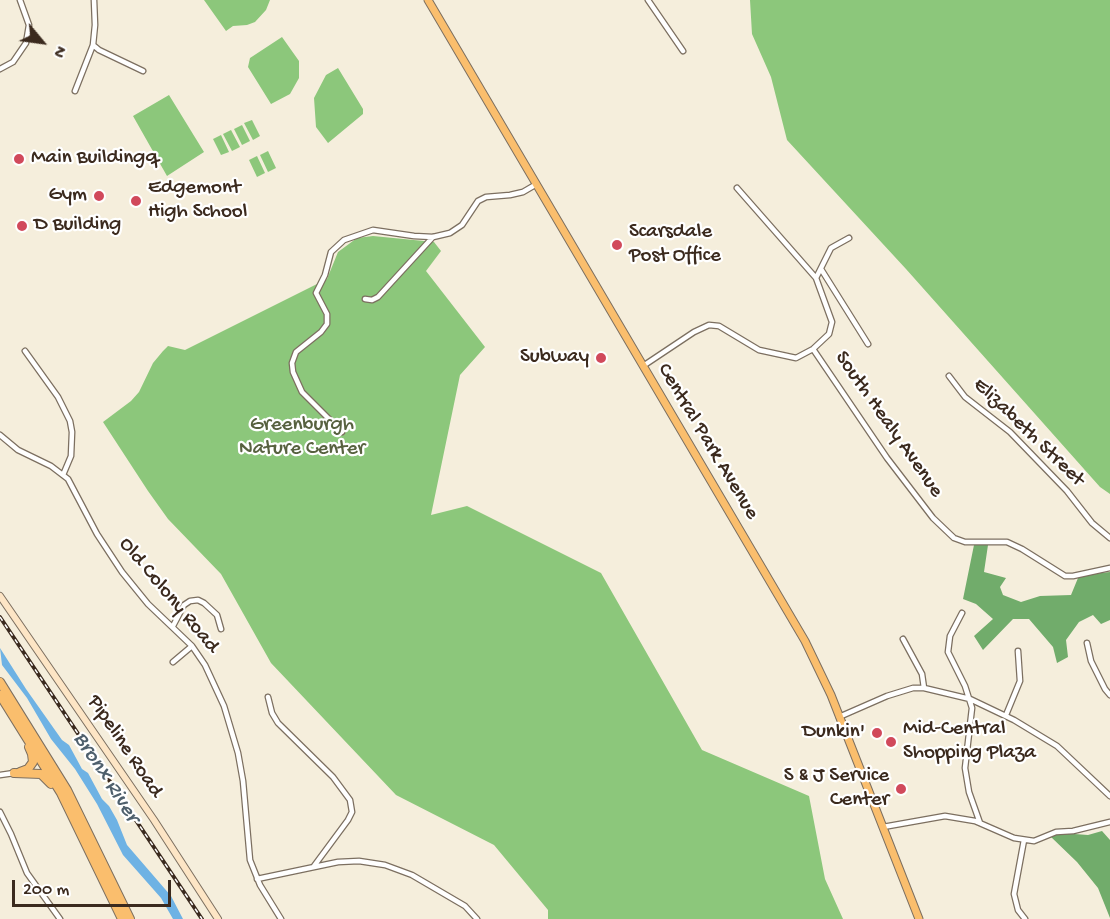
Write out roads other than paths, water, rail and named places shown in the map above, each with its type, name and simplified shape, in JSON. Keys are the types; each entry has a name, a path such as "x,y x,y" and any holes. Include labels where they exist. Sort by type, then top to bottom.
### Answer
{"highway":[{"path":"0,682 67,790 130,919"},
{"path":"0,695 56,785 122,919"},
{"path":"11,712 33,757 30,767 14,773"},
{"path":"14,773 37,773 46,777 91,854"}],"main road":[{"name":"Central Park Avenue","path":"428,0 819,668 919,919"}],"street":[{"path":"0,69 13,62 26,43 29,25 20,0"},
{"path":"75,91 93,45 94,0"},
{"path":"648,0 683,51"},
{"path":"93,45 143,71"},
{"path":"342,432 302,392 292,363 296,352 321,332 327,324 327,314 316,293 325,275 331,252 344,240 373,230 433,237 450,233 462,225 478,201 486,197 524,192 535,185"},
{"path":"737,188 816,278 832,325 829,334 813,349"},
{"path":"365,299 372,300 378,297 433,237"},
{"path":"816,278 831,248 849,238"},
{"path":"821,269 868,344"},
{"name":"South Healy Avenue","path":"643,366 694,332 709,325 719,326 763,351 796,358 813,349 880,449 933,518 954,538 965,542 1007,542 1065,576 1110,568"},
{"path":"25,351 58,397 70,422 71,456 63,475"},
{"name":"Elizabeth Street","path":"949,376 964,397 1010,432 1067,491 1092,523 1110,538"},
{"name":"Old Colony Road","path":"0,435 18,450 43,461 63,475 122,572 148,604 192,646 214,683 234,739 243,781 250,860 257,879 281,919"},
{"name":"Pipeline Road","path":"0,596 154,820 218,919"},
{"path":"173,626 184,605 198,600 217,615 221,629"},
{"path":"962,613 950,636 948,652 970,699 972,712 965,768 969,792 980,823"},
{"path":"903,639 922,674 924,688"},
{"path":"1088,643 1091,661 1110,695"},
{"path":"173,662 192,646"},
{"path":"1006,715 1016,696 1020,681 1018,651"},
{"path":"839,717 887,696 913,688 924,688 970,699 1006,715 1057,746 1110,796"},
{"path":"268,698 272,713 278,723 333,777 350,800 352,812 348,820 314,866"},
{"path":"0,775 14,773"},
{"path":"0,812 27,873 60,919"},
{"path":"883,827 945,816 980,823 1014,838 1034,841 1056,832 1073,831 1110,822"},
{"path":"1024,840 1014,894 1018,910 1025,919"},
{"path":"257,879 314,866 359,861 392,867 412,875 465,906 477,919"}],"water":[{"path":"0,648 62,740 69,745 82,769 88,773 117,820 127,845 171,896 183,919 173,919 161,898 123,855 97,804 75,769 51,739 27,698 2,665"}],"railway":[{"path":"0,617 202,919"}],"place":[{"name":"Main Buildingq","path":"19,159"},
{"name":"Gym","path":"99,196"},
{"name":"Edgemont High School","path":"136,201"},
{"name":"D Building","path":"22,226"},
{"name":"Scarsdale Post Office","path":"617,245"},
{"name":"Subway","path":"601,358"},
{"name":"Dunkin'","path":"877,733"},
{"name":"Mid-Central Shopping Plaza","path":"891,742"},
{"name":"S & J Service Center","path":"901,789"}],"park label":[{"name":"Greenburgh Nature Center","path":"302,438"}],"water label":[{"name":"Bronx River","path":"105,778"}]}
